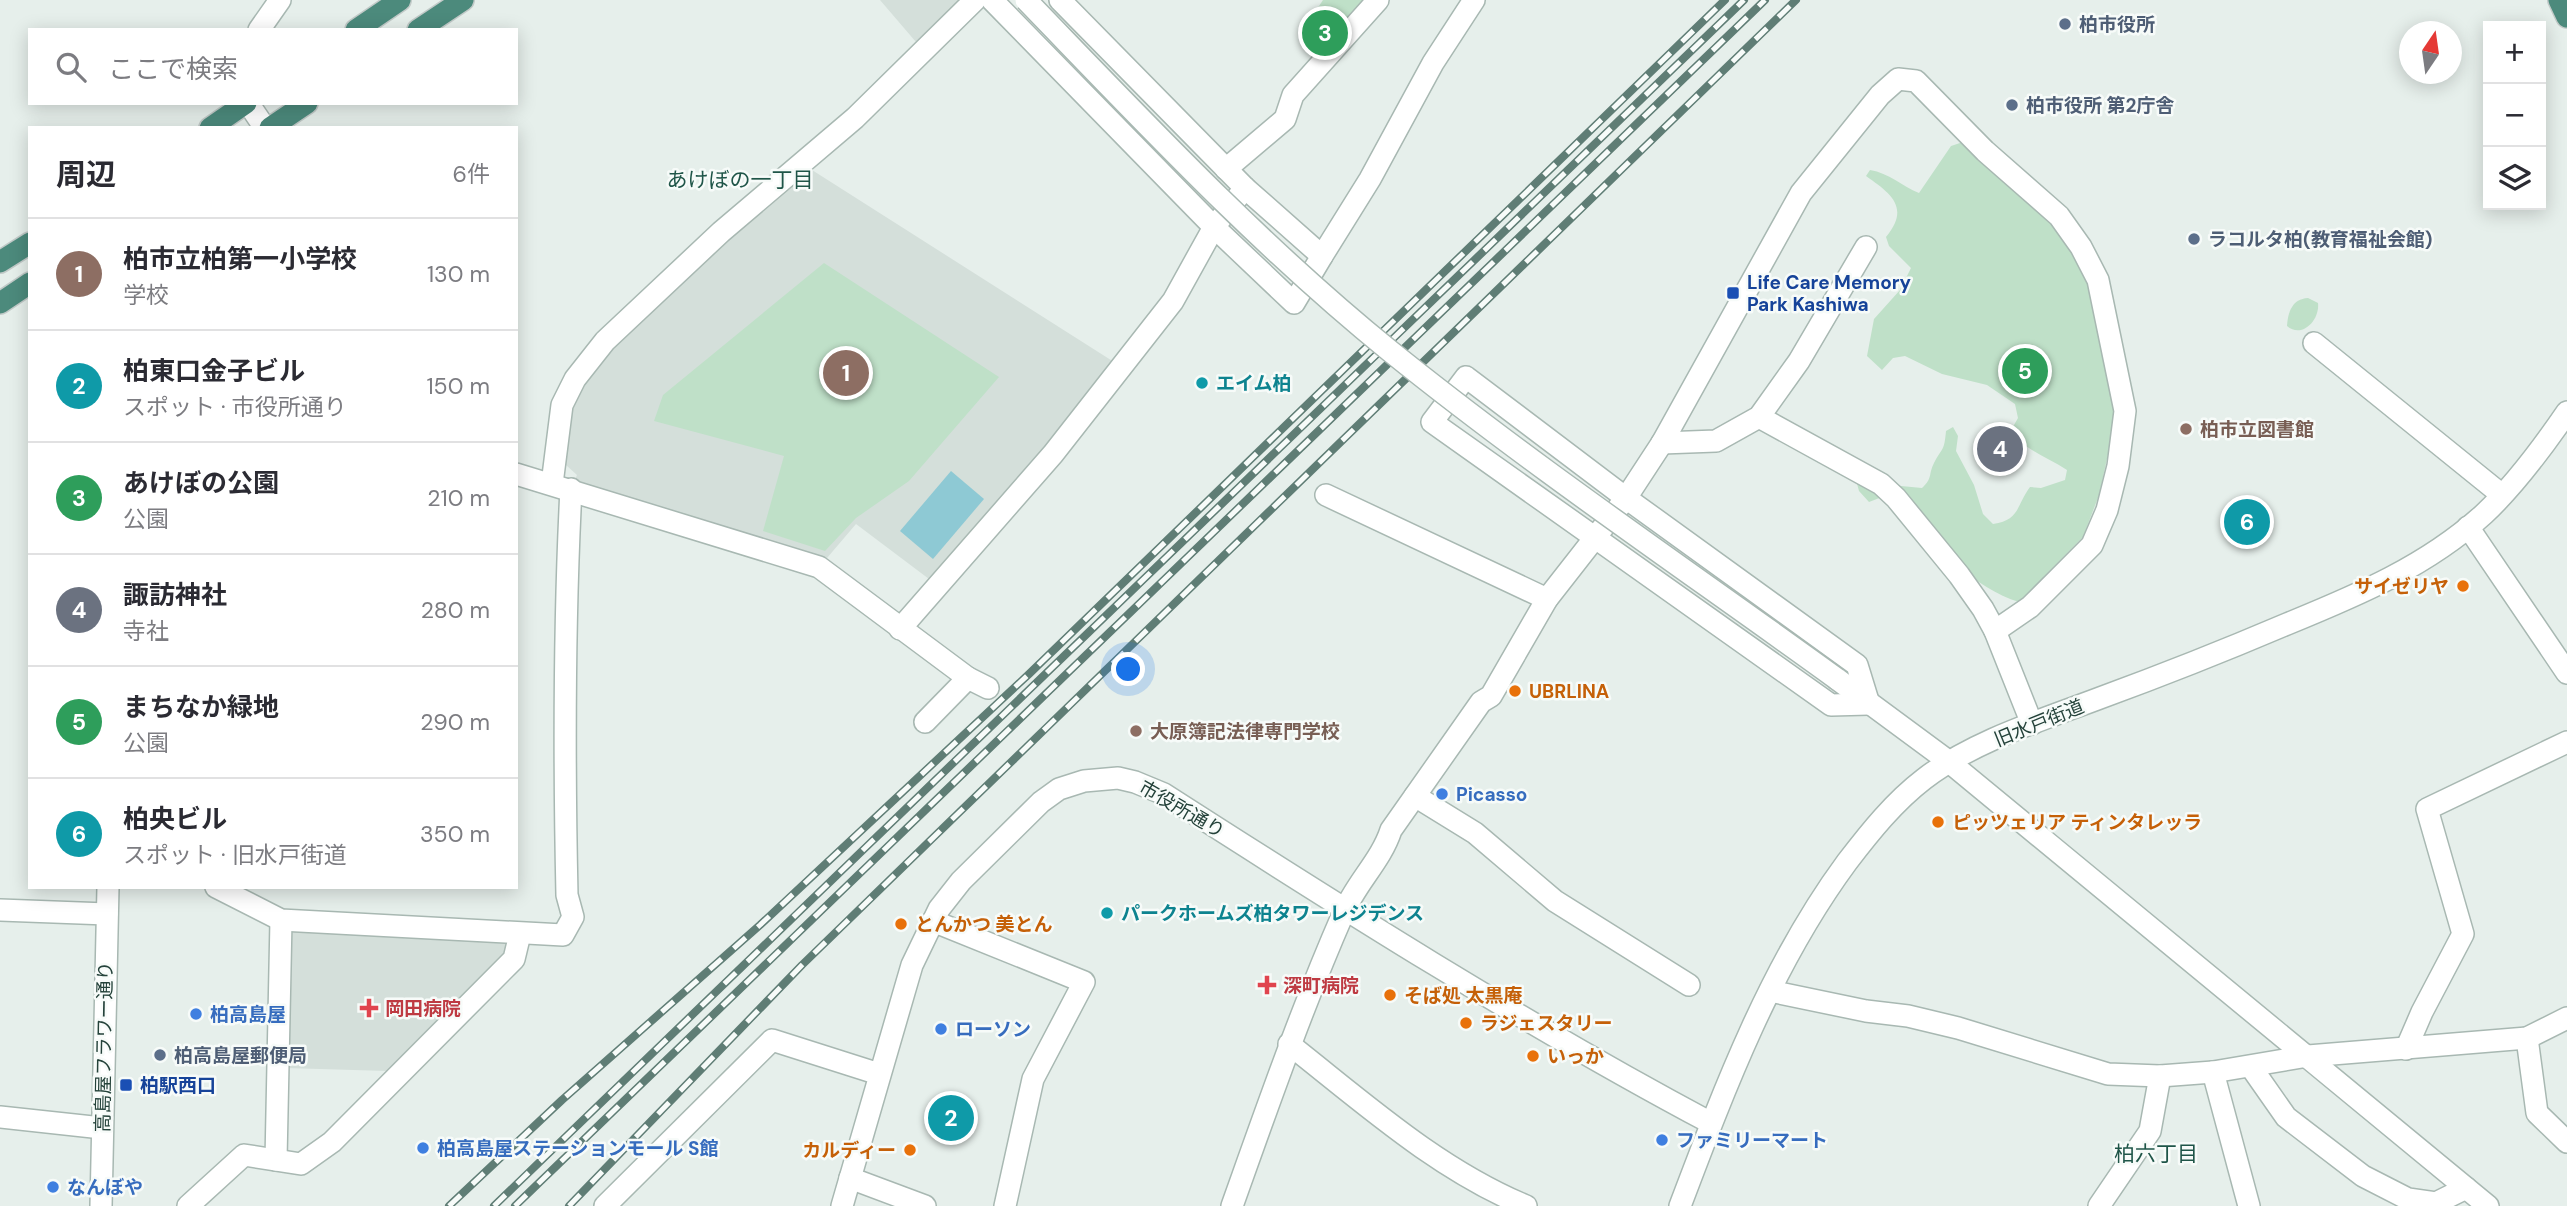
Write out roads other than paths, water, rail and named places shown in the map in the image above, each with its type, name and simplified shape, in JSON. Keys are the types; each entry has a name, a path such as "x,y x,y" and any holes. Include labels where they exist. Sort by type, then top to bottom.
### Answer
{"highway":[{"path":"359,28 400,0"},
{"path":"421,28 463,0"},
{"path":"2559,0 2567,17"},
{"path":"213,126 244,105"},
{"path":"271,126 304,105"},
{"path":"0,262 28,244"},
{"path":"0,303 28,284"}],"street":[{"path":"260,28 280,0"},
{"path":"220,889 281,920 563,935 573,917 567,895 562,405 575,379 605,341 721,232 855,118 975,0"},
{"path":"992,0 1214,227 1294,303 1370,179 1433,63 1475,0"},
{"path":"1026,0 1212,193 1390,351 1495,432 1948,761 2488,1206"},
{"path":"1060,0 1245,188 1322,256"},
{"path":"1226,169 1285,118 1293,95 1378,0"},
{"path":"1232,1206 1289,1044 1344,910 1388,840 1391,830 1481,702 1491,696 1547,599 1626,498 1662,443 1801,193 1880,95 1898,79 1916,81 1985,151 2059,216 2081,247 2098,280 2125,411 2118,467 2110,499 2092,545 2030,607 1996,631"},
{"path":"249,105 266,126"},
{"path":"900,629 1053,454 1174,301 1214,227 1245,188"},
{"path":"1662,443 1716,441 1759,417 1799,362 1866,247"},
{"path":"2314,343 2502,495"},
{"path":"1466,377 1626,498 1857,665 1869,704 1831,705 1432,422 1466,377"},
{"name":"旧水戸街道","path":"1680,1206 1744,1044 1770,991 1827,889 1891,807 1948,761 2032,724 2221,652 2360,594 2401,573 2434,553 2468,527 2502,495 2567,412"},
{"path":"1759,417 1881,484 1896,498 1959,575 1996,631 2032,724"},
{"path":"518,475 819,567 968,678 988,688"},
{"path":"1326,495 1547,599"},
{"path":"2468,527 2567,673"},
{"path":"925,722 968,678"},
{"path":"2406,1049 2463,934 2427,809 2567,741"},
{"name":"市役所通り","path":"842,1206 912,965 933,920 961,881 1041,802 1059,789 1084,781 1118,778 1164,794 1344,910 1626,1077 1711,1123"},
{"path":"1415,796 1475,833 1555,901 1689,985"},
{"name":"高島屋フラワー通り","path":"101,1206 108,889"},
{"path":"0,910 107,914"},
{"path":"276,1160 281,920"},
{"path":"933,920 1084,982 1033,1079 1005,1206"},
{"path":"188,1206 244,1155 301,1164 332,1142 514,959 520,934"},
{"path":"1770,991 1866,1011 1909,1016 1958,1028 2108,1074 2160,1076 2251,1067 2308,1056 2527,1038 2567,1018"},
{"path":"2527,1038 2537,1113 2567,1142"},
{"path":"605,1206 772,1040 879,1074"},
{"path":"1289,1044 1423,1150 1504,1197 1526,1206"},
{"path":"2251,1067 2286,1117 2363,1176 2408,1199 2437,1203 2466,1188"},
{"path":"2213,1072 2249,1206"},
{"path":"2099,1206 2150,1131 2160,1076"},
{"path":"0,1117 102,1128"},
{"path":"850,1178 925,1206"}],"water":[{"path":"951,471 984,499 933,559 900,531"}],"railway":[{"path":"449,1206 562,1100 760,925 1029,674 1725,0"},
{"path":"494,1206 1744,0"},
{"path":"515,1206 1765,0"},
{"path":"569,1206 802,965 1796,0"}],"place":[{"name":"柏市役所","path":"2065,24"},
{"name":"あけぼの公園","path":"1325,33"},
{"name":"柏市役所 第2庁舎","path":"2012,105"},
{"name":"ラコルタ柏(教育福祉会館)","path":"2194,239"},
{"name":"Life Care Memory Park Kashiwa","path":"1733,293"},
{"name":"まちなか緑地","path":"2025,371"},
{"name":"柏市立柏第一小学校","path":"846,373"},
{"name":"エイム柏","path":"1202,383"},
{"name":"柏市立図書館","path":"2186,429"},
{"name":"諏訪神社","path":"2000,449"},
{"name":"柏央ビル","path":"2247,522"},
{"name":"サイゼリヤ","path":"2463,586"},
{"name":"UBRLINA","path":"1515,691"},
{"name":"大原簿記法律専門学校","path":"1136,731"},
{"name":"Picasso","path":"1442,794"},
{"name":"ピッツェリア ティンタレッラ","path":"1938,822"},
{"name":"パークホームズ柏タワーレジデンス","path":"1107,913"},
{"name":"とんかつ 美とん","path":"901,924"},
{"name":"深町病院","path":"1267,985"},
{"name":"そば処 太黒庵","path":"1390,995"},
{"name":"岡田病院","path":"369,1008"},
{"name":"柏高島屋","path":"196,1014"},
{"name":"ラジェスタリー","path":"1466,1023"},
{"name":"ローソン","path":"941,1029"},
{"name":"柏高島屋郵便局","path":"160,1055"},
{"name":"いっか","path":"1533,1056"},
{"name":"柏駅西口","path":"126,1085"},
{"name":"柏東口金子ビル","path":"951,1118"},
{"name":"ファミリーマート","path":"1662,1140"},
{"name":"柏高島屋ステーションモール S館","path":"423,1148"},
{"name":"カルディー","path":"910,1150"},
{"name":"なんぼや","path":"53,1187"}],"district":[{"name":"あけぼの一丁目","path":"740,180"},
{"name":"柏六丁目","path":"2156,1154"}]}
